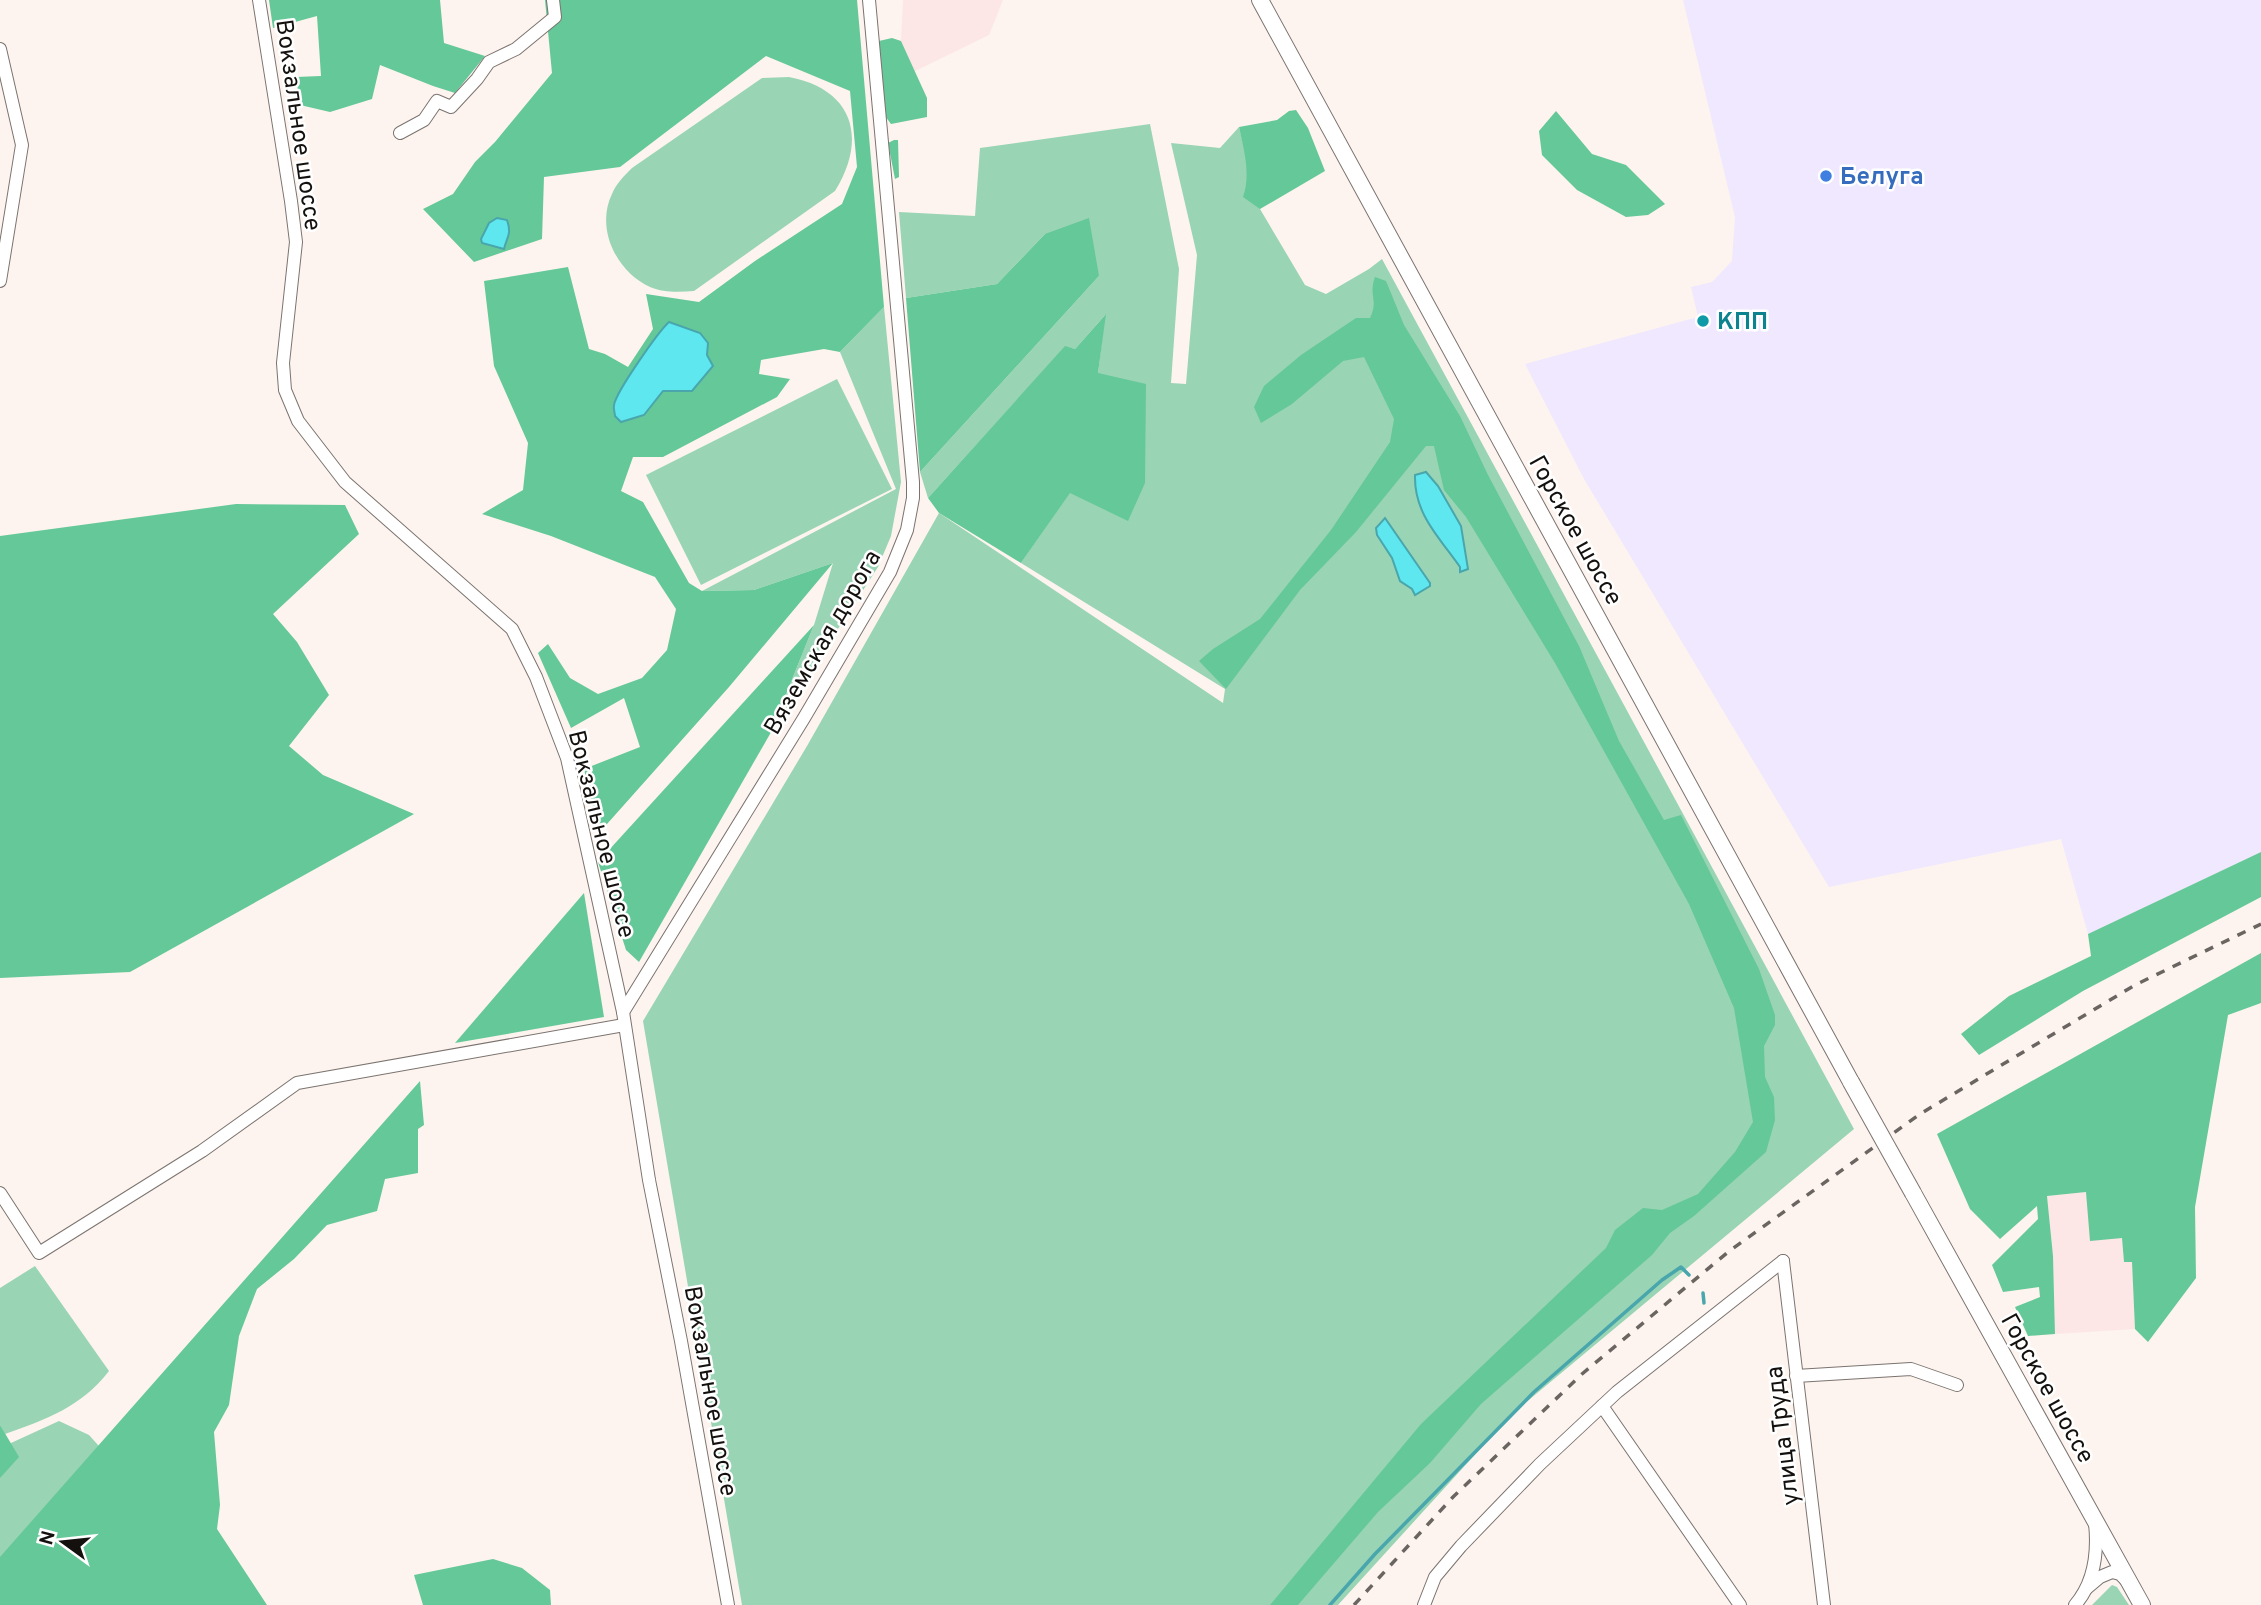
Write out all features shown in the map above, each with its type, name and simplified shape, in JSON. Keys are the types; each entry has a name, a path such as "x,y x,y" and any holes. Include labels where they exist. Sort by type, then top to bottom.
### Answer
{"main road":[{"name":"Горское шоссе","path":"1260,0 1851,1082 2143,1605"}],"street":[{"name":"Вокзальное шоссе","path":"259,0 296,242 283,363 285,390 298,421 345,482 512,629 536,677 567,758 624,1019 649,1180 728,1605"},
{"path":"400,133 424,120 437,101 451,107 489,62 516,50 555,17 553,0"},
{"name":"Вяземская дорога","path":"624,1019 890,572 906,530 913,498 912,472 869,0"},
{"path":"0,49 22,145 0,281"},
{"path":"0,1193 39,1253 202,1152 297,1083 624,1019"},
{"name":"улица Труда","path":"1602,1406 1783,1261 1824,1605"},
{"path":"1796,1376 1911,1369 1957,1385"},
{"path":"1424,1605 1435,1577 1461,1546 1540,1464 1602,1406 1740,1605"},
{"path":"2087,1588 2097,1545 2094,1516"},
{"path":"2075,1605 2087,1588 2100,1577 2112,1572 2120,1574 2132,1585"}],"shaded area":[{"path":"903,0 1003,0 989,35 913,72 898,43 901,41"},
{"path":"1683,0 2261,0 2261,852 2088,934 2061,839 1829,887 1584,479 1525,364 1698,317 1691,287 1712,282 1732,261 1735,217"},
{"path":"2086,1192 2122,1237 2124,1262 2132,1261 2135,1329 2055,1334 2053,1256 2047,1196"}],"green space":[{"path":"269,0 440,0 444,43 485,56 455,93 380,65 372,99 330,112 300,105 296,77 321,76 317,16 273,28"},
{"path":"545,0 857,0 884,307 840,352 824,349 761,360 759,374 790,379 777,397 663,457 633,457 621,491 643,502 689,583 702,591 754,590 833,563 729,687 599,833 584,769 640,747 624,698 571,728 538,653 548,644 570,678 598,694 642,678 667,650 676,609 655,577 551,536 482,514 523,490 528,443 494,366 484,281 568,267 589,349 605,354 628,367 653,329 646,294 699,302 755,261 842,204 857,167 850,91 766,56 620,167 544,177 542,239 474,262 423,209 453,194 475,162 552,73"},
{"path":"892,38 901,41 927,98 927,117 891,124 885,116 879,41"},
{"path":"789,77 811,83 828,92 840,104 848,119 852,135 851,153 835,191 694,291 661,290 638,280 619,260 608,235 607,207 618,183 632,168 762,78"},
{"path":"1296,110 1308,128 1325,171 1260,209 1243,197 1247,171 1239,127 1277,120 1289,111"},
{"path":"1556,111 1592,154 1626,165 1665,204 1648,215 1626,217 1577,190 1542,155 1539,131"},
{"path":"1150,124 1179,269 1171,383 1186,384 1197,255 1171,143 1220,148 1239,127 1260,209 1305,285 1326,294 1382,259 1854,1129 1512,1414 1338,1605 742,1605 643,1021 807,746 939,513 1223,703 1225,689 1021,563 1070,492 1098,373 1105,315 1075,349 1065,347 928,498 920,472 1099,276 1045,234 997,284 906,298 899,212 975,216 980,148"},
{"path":"898,140 899,177 895,179 888,143"},
{"path":"1089,218 1099,276 920,472 906,298 997,284 1045,234"},
{"path":"1375,277 1386,281 1404,325 1460,416 1488,475 1579,646 1619,741 1664,820 1681,815 1759,969 1775,1015 1775,1025 1764,1046 1765,1077 1774,1097 1775,1120 1766,1152 1694,1216 1670,1233 1652,1255 1481,1404 1430,1463 1378,1512 1298,1605 1270,1605 1421,1424 1606,1248 1615,1230 1643,1208 1662,1210 1698,1194 1735,1152 1753,1122 1734,1008 1689,904 1555,663 1466,517 1444,490 1434,446 1426,446 1356,532 1300,590 1226,689 1199,661 1260,619 1331,530 1390,442 1394,419 1364,357 1343,361 1292,404 1261,423 1254,407 1264,386 1301,355 1356,318 1370,318 1374,307"},
{"path":"884,307 901,482 891,536 878,567 770,734 814,625 833,563 754,590 702,591 896,489 840,352"},
{"path":"1106,314 1098,373 1146,384 1145,483 1128,521 1070,493 1021,563 939,513 928,498 1065,346 1075,349"},
{"path":"837,379 892,489 701,585 646,475"},
{"path":"236,504 345,505 359,534 273,614 297,642 329,695 289,746 323,775 414,814 130,972 0,978 0,536"},
{"path":"814,625 770,734 639,962 626,950 598,862"},
{"path":"2261,852 2261,897 2083,991 1979,1055 1961,1034 2009,996 2091,956 2088,934"},
{"path":"584,893 604,1017 455,1043"},
{"path":"2261,953 2261,1003 2228,1015 2195,1207 2196,1278 2148,1342 2135,1329 2132,1262 2124,1262 2122,1238 2090,1241 2086,1192 2047,1196 2053,1256 2055,1334 2028,1336 2015,1307 2040,1297 2039,1287 2003,1292 1992,1265 2038,1219 2037,1206 2000,1239 1970,1209 1937,1134"},
{"path":"420,1081 424,1125 418,1129 418,1173 385,1179 377,1211 327,1225 294,1259 257,1289 239,1336 229,1405 214,1432 220,1505 217,1529 267,1605 0,1605 0,1557"},
{"path":"35,1266 109,1371 75,1403 49,1417 5,1434 0,1425 0,1288"},
{"path":"59,1421 89,1435 115,1464 0,1605 0,1448"},
{"path":"0,1425 19,1457 0,1478"},
{"path":"493,1559 522,1568 550,1590 551,1605 423,1605 414,1575"},
{"path":"2112,1585 2117,1587 2129,1605 2092,1605"}],"water":[{"path":"497,218 507,220 509,232 504,249 482,243 481,239 489,223"},
{"path":"669,322 700,333 708,343 707,355 713,366 692,391 663,391 644,415 621,422 615,416 616,398 638,362"},
{"path":"1426,472 1438,486 1461,526 1468,569 1460,572 1460,567 1423,513 1415,475"},
{"path":"1385,518 1430,583 1430,586 1415,595 1412,589 1400,581 1392,558 1377,535 1376,528"}],"waterway":[{"path":"1330,1605 1375,1554 1534,1392 1662,1280 1681,1267 1689,1275"},
{"path":"1703,1293 1704,1303"}],"railway":[{"path":"1354,1605 1453,1497 1582,1374 1728,1252 1920,1114 2135,985 2261,924"}],"place":[{"name":"Белуга","path":"1826,176"},
{"name":"КПП","path":"1703,321"}]}
